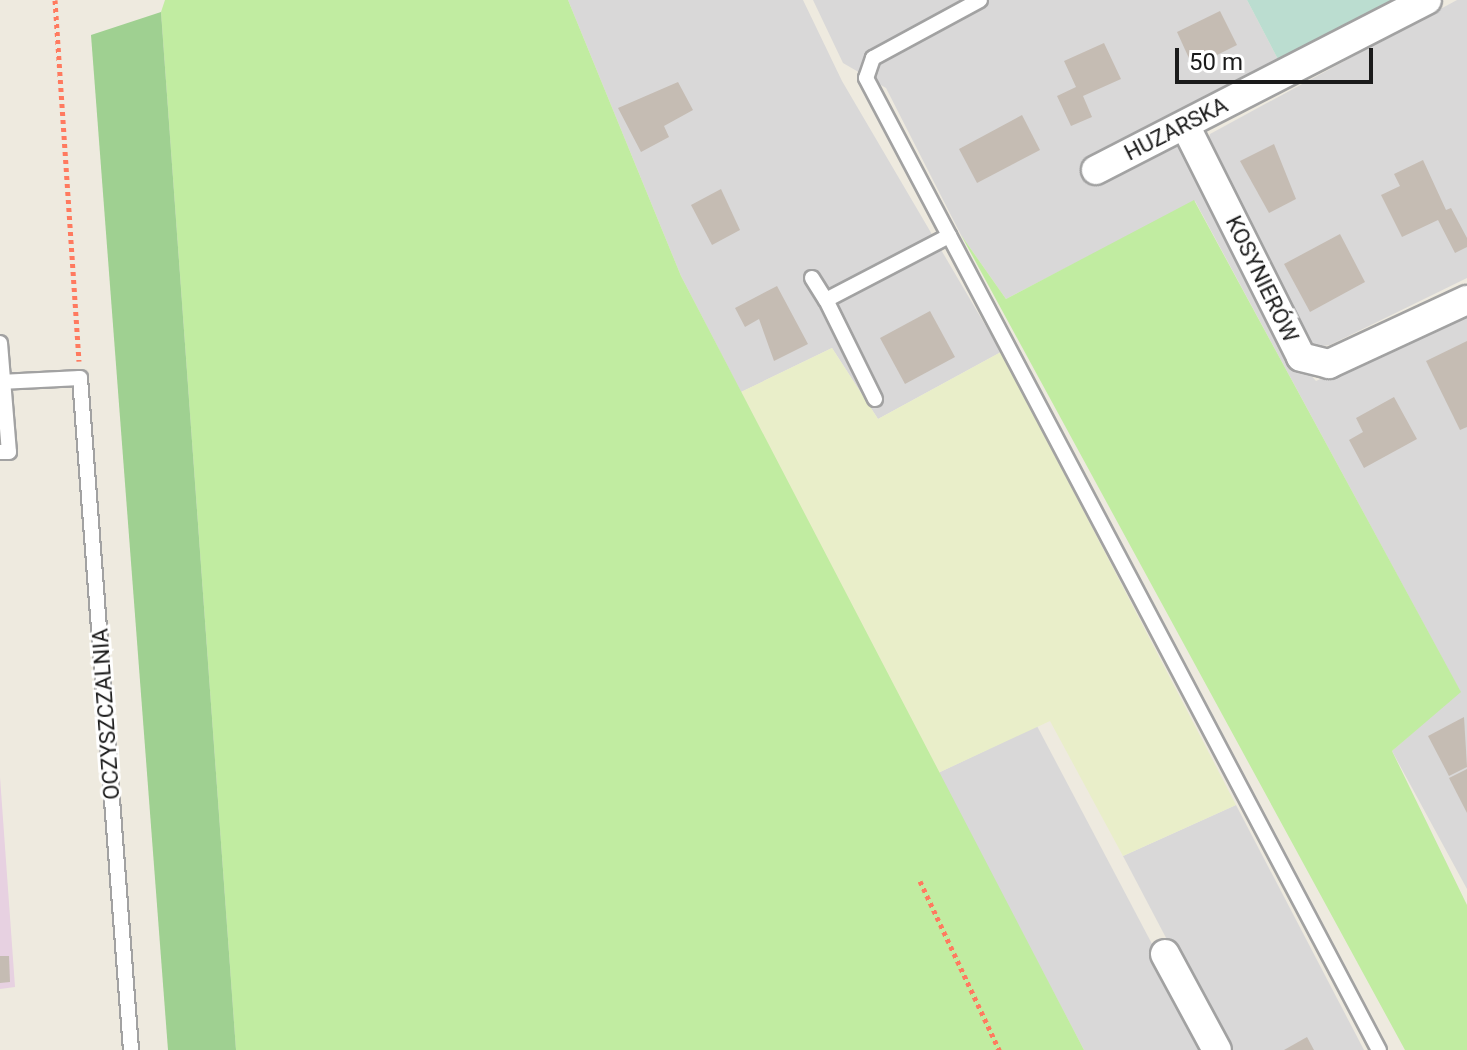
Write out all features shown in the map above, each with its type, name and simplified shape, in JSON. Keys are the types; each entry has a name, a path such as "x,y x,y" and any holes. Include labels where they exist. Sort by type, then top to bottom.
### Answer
{"street":[{"name":"HUZARSKA","path":"1096,170 1427,0"},
{"name":"KOSYNIERÓW","path":"1185,125 1301,357 1329,364 1467,300"},
{"path":"1165,954 1217,1050"}],"lane":[{"path":"980,0 873,58 866,78 1379,1050"},
{"path":"826,300 949,236"},
{"path":"812,278 875,399"},
{"path":"0,343 9,452 0,452"},
{"path":"2,382 80,378"},
{"name":"OCZYSZCZALNIA","path":"80,378 131,1050"}],"path":[{"path":"55,0 80,378"},
{"path":"920,881 999,1050"}],"shaded area":[{"path":"568,0 803,0 842,81 1001,352 878,419 832,348 741,392 681,276"},
{"path":"813,0 1247,0 1282,67 1176,123 1291,353 1316,381 1467,313 1467,889 1392,751 1460,691 1195,201 1006,299 961,235 886,88 843,63"},
{"path":"1457,0 1467,0 1467,278 1330,345 1309,348 1205,147 1210,134"},
{"path":"1037,726 1208,1050 1084,1050 938,773"},
{"path":"0,777 15,987 0,989"},
{"path":"1236,805 1364,1050 1225,1050 1123,856"}],"green space":[{"path":"165,0 568,0 681,276 1084,1050 236,1050 161,12"},
{"path":"1247,0 1412,0 1282,67"},
{"path":"161,12 236,1050 168,1050 91,35"},
{"path":"1194,200 1461,692 1392,751 1467,905 1467,1050 1405,1050 961,235 1006,299"},
{"path":"832,348 878,419 1001,352 1236,805 1123,856 1050,721 938,773 741,392"}],"building":[{"path":"1220,11 1237,45 1193,67 1177,32"},
{"path":"1104,43 1121,79 1083,96 1092,117 1071,126 1057,96 1076,87 1064,61"},
{"path":"678,82 693,110 664,126 669,137 641,152 618,108"},
{"path":"1022,115 1040,150 977,183 959,149"},
{"path":"1274,144 1296,199 1269,213 1240,161"},
{"path":"1423,160 1446,210 1451,208 1467,238 1467,247 1455,253 1438,220 1402,237 1381,195 1400,186 1394,174"},
{"path":"721,189 740,230 712,245 691,205"},
{"path":"1340,234 1365,282 1310,312 1284,264"},
{"path":"777,286 808,344 774,361 759,319 745,327 735,308"},
{"path":"930,311 955,357 905,384 880,338"},
{"path":"1467,341 1467,427 1460,430 1426,361"},
{"path":"1394,397 1417,439 1364,468 1349,440 1363,432 1356,418"},
{"path":"1464,717 1467,767 1449,776 1428,736"},
{"path":"1467,769 1467,813 1449,778"},
{"path":"0,956 9,956 10,982 0,983"},
{"path":"1307,1037 1314,1050 1284,1050"}]}
